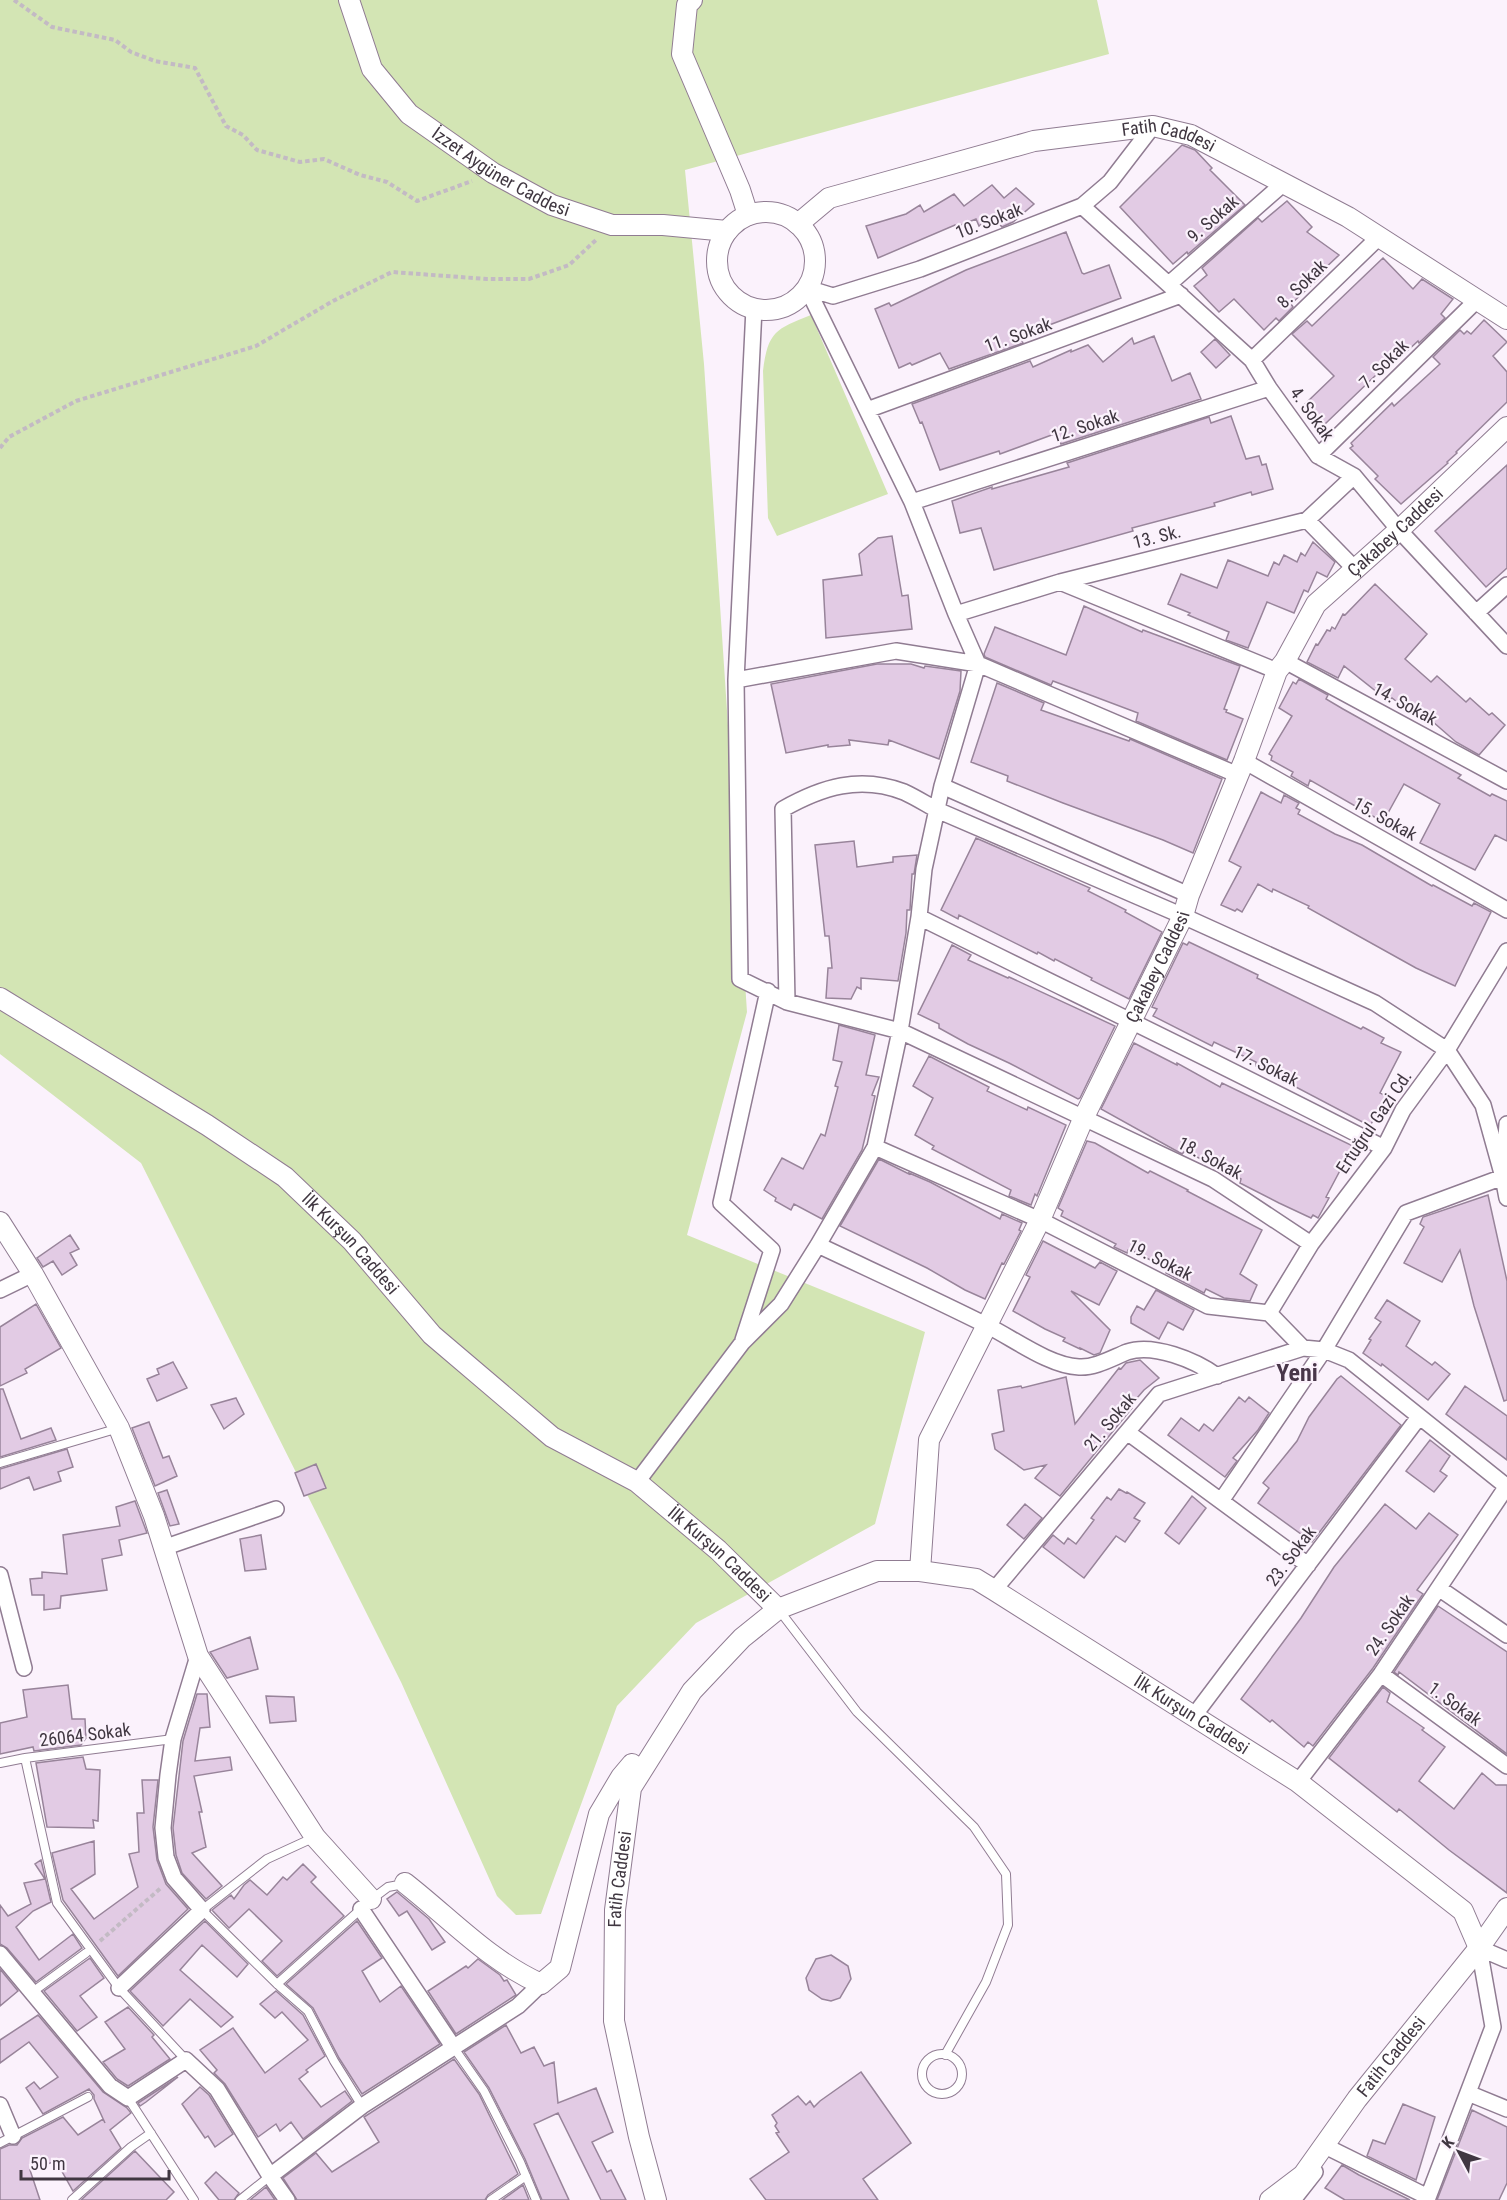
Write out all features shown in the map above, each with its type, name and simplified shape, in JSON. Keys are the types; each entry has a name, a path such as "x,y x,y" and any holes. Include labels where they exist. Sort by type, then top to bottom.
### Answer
{"street":[{"name":"İzzet Aygüner Caddesi","path":"349,0 372,69 409,114 493,173 552,205 612,225 663,225 727,231"},
{"path":"692,0 687,5 682,54 741,190 748,215"},
{"name":"Fatih Caddesi","path":"798,224 830,198 1034,141 1153,126 1191,135 1348,217 1507,320"},
{"name":"10. Sokak","path":"807,288 833,296 920,269 1082,206 1110,182 1153,126"},
{"name":"9. Sokak","path":"1169,284 1284,183"},
{"name":"4. Sokak","path":"1082,206 1252,360 1269,388 1318,456 1354,476 1399,530 1507,646"},
{"path":"761,212 774,212 787,216 798,224 807,234 814,254 813,275 807,288 796,299 769,310 754,308 739,302 727,291 719,277 717,261 719,245 727,231 748,215 761,212"},
{"name":"8. Sokak","path":"1252,360 1379,237"},
{"path":"638,1482 742,1343 781,1304 875,1147 900,1030 919,917 924,869 942,786 978,664 956,615 912,502 807,288"},
{"name":"11. Sokak","path":"867,410 1181,296"},
{"name":"7. Sokak","path":"1318,456 1477,300"},
{"path":"736,680 754,308"},
{"name":"12. Sokak","path":"912,502 1269,388"},
{"name":"Çakabey Caddesi","path":"920,1571 929,1440 1040,1220 1084,1117 1183,916 1281,666 1316,604 1399,530 1507,427"},
{"name":"13. Sk.","path":"956,615 1060,582 1307,519 1354,476"},
{"path":"1307,519 1355,569"},
{"name":"14. Sokak","path":"1060,582 1281,666 1507,781"},
{"path":"1476,613 1507,585"},
{"name":"15. Sokak","path":"736,680 896,651 978,664 1241,768 1507,910"},
{"name":"18. Sokak","path":"736,680 740,979 787,1002 900,1030 1213,1179 1311,1244"},
{"path":"787,1002 783,809 811,793 860,782 904,792 937,810 1183,916 1375,1004 1447,1050 1483,1105 1507,1198"},
{"path":"942,786 1189,896"},
{"name":"17. Sokak","path":"919,917 1129,1022 1260,1084 1384,1148"},
{"name":"Ertuğrul Gazi Cd.","path":"1269,1314 1311,1244 1384,1148 1403,1110 1447,1050 1507,951"},
{"path":"742,1343 772,1250 721,1203 768,991"},
{"name":"İlk Kurşun Caddesi","path":"0,998 207,1125 285,1177 352,1242 432,1335 552,1437 638,1482 718,1550 778,1609 877,1571 920,1571 976,1579 1298,1782 1463,1911 1479,1948"},
{"path":"1503,1177 1507,1124"},
{"name":"19. Sokak","path":"875,1147 1040,1220 1208,1306 1269,1314"},
{"path":"1221,1501 1324,1350 1406,1213 1503,1177"},
{"path":"0,1222 33,1274 119,1428 154,1516 198,1656 315,1837 366,1904 453,2048"},
{"path":"818,1245 987,1326 1050,1359 1077,1367 1089,1367 1129,1352 1156,1351 1191,1361 1217,1376"},
{"path":"0,1290 33,1274"},
{"path":"1269,1314 1303,1348 1324,1350 1349,1360 1506,1486"},
{"name":"21. Sokak","path":"994,1590 1159,1394 1303,1348"},
{"name":"23. Sokak","path":"1193,1717 1419,1417"},
{"path":"1127,1432 1308,1565"},
{"name":"24. Sokak","path":"1298,1782 1381,1674 1440,1589 1506,1486"},
{"path":"163,1548 276,1509"},
{"path":"0,1575 24,1668"},
{"path":"1440,1589 1507,1635"},
{"name":"Fatih Caddesi","path":"656,2200 639,2137 614,2021 615,1910 631,1788 692,1690 742,1638 778,1609"},
{"path":"119,1988 202,1910 174,1878 166,1857 164,1828 173,1739 198,1656"},
{"name":"1. Sokak","path":"1381,1674 1507,1766"},
{"path":"270,2176 362,2106 518,2006 560,1968 599,1814 621,1778 692,1690"},
{"path":"405,1883 479,1947 516,1973 541,1984"},
{"name":"Fatih Caddesi","path":"1270,2200 1303,2175 1357,2099 1479,1948 1507,1908"},
{"path":"1479,1948 1507,1960"},
{"path":"1329,2148 1427,2199 1493,2027 1479,1948"},
{"path":"0,1954 110,2086 128,2098 186,2060 217,2089 287,2200"},
{"path":"1468,2092 1507,2109"},
{"path":"1293,2200 1312,2177 1357,2099"},
{"path":"0,2105 7,2139"}],"lane":[{"path":"0,1463 119,1428"},
{"path":"778,1609 857,1712 974,1827 1006,1874 1008,1925 986,1982 945,2055"},
{"name":"26064 Sokak","path":"0,1763 173,1739"},
{"path":"25,1758 57,1903 88,1951 186,2060"},
{"path":"315,1837 267,1858 202,1910 277,1984 308,2011 334,2061 362,2106"},
{"path":"277,1984 366,1904 388,1887 405,1883"},
{"path":"32,1993 88,1951"},
{"path":"453,2048 484,2091 536,2200"},
{"path":"939,2055 945,2055 951,2056 961,2066 962,2080 954,2091 941,2094 929,2090 922,2079 922,2072 928,2061 939,2055"},
{"path":"7,2139 88,2097"},
{"path":"128,2098 194,2200"},
{"path":"72,2200 132,2146 151,2133"},
{"path":"240,2200 270,2176"},
{"path":"491,2200 526,2176"}],"path":[{"path":"14,0 52,27 115,40 131,52 155,61 195,68 226,126 243,135 258,150 300,162 324,159 360,175 387,182 417,201 493,173"},
{"path":"0,448 9,437 76,401 256,346 333,302 392,272 487,279 529,279 569,266 612,225"},
{"path":"88,1951 174,1878"}],"green space":[{"path":"0,0 1097,0 1109,54 685,170 704,364 747,1012 687,1235 925,1332 875,1524 696,1623 617,1706 541,1914 516,1915 497,1896 401,1682 141,1163 0,1054"},
{"path":"811,315 888,494 777,536 768,518 763,371 765,358 771,339 776,333 789,324"}],"building":[{"path":"1182,145 1195,150 1212,168 1210,170 1245,205 1173,264 1120,207"},
{"path":"992,185 1004,198 1016,188 1034,204 1013,222 1002,227 992,215 979,226 976,219 956,227 955,225 878,258 866,226 906,214 920,205 924,212 954,194 964,206"},
{"path":"1287,201 1312,227 1307,232 1339,255 1321,272 1323,274 1291,304 1293,307 1279,321 1276,318 1264,330 1234,299 1219,312 1194,286 1207,275 1202,268 1258,218 1262,222"},
{"path":"1066,232 1082,273 1109,265 1121,298 1020,336 1023,343 949,369 940,353 899,368 875,309 889,303 891,306 966,270"},
{"path":"1383,258 1413,289 1422,279 1453,299 1441,314 1445,318 1419,343 1418,341 1405,353 1402,350 1325,424 1305,404 1334,376 1292,334 1307,321 1312,326"},
{"path":"1484,320 1507,342 1493,356 1507,372 1507,402 1456,452 1448,463 1401,504 1375,479 1378,476 1350,448 1353,446 1351,443 1392,403 1394,406 1440,364 1433,357 1460,330 1464,334 1467,331 1471,334"},
{"path":"1154,336 1172,381 1190,373 1201,399 1061,444 1057,433 1000,454 999,451 940,470 922,422 920,423 912,404 1030,361 1033,367 1088,345 1103,362 1132,338 1134,344"},
{"path":"1215,339 1230,355 1216,368 1201,352"},
{"path":"1231,416 1246,459 1259,456 1262,465 1266,464 1273,489 1252,495 1251,492 1214,503 1215,506 1132,528 1133,531 994,570 981,528 960,533 952,501 992,487 992,489 1069,467 1067,463 1209,417 1211,423"},
{"path":"1507,465 1507,568 1486,587 1435,531"},
{"path":"892,536 902,596 908,595 912,629 826,638 823,580 862,575 859,554 878,538"},
{"path":"1313,542 1335,562 1327,577 1317,572 1308,592 1304,590 1294,613 1267,602 1248,648 1226,640 1229,632 1168,604 1181,574 1217,588 1228,560 1268,576 1274,562 1279,565 1284,555 1297,562 1301,553 1305,556"},
{"path":"1375,584 1427,634 1405,659 1431,682 1437,676 1466,702 1470,698 1489,715 1492,713 1505,725 1479,755 1456,742 1425,715 1422,717 1408,704 1405,708 1392,698 1390,700 1344,666 1338,678 1307,662 1316,644 1318,645 1327,630 1330,631 1332,627 1335,629 1343,614 1345,615"},
{"path":"1084,606 1142,632 1143,630 1240,666 1224,709 1243,719 1227,760 1136,721 1138,713 1053,681 1051,685 985,657 984,654 995,627 1066,655"},
{"path":"877,664 911,664 924,668 925,666 961,671 960,691 939,759 889,740 888,745 849,740 850,745 828,747 828,745 786,753 771,684"},
{"path":"1299,679 1328,695 1326,699 1461,775 1458,778 1490,796 1492,794 1507,801 1507,841 1495,835 1475,870 1420,843 1440,804 1404,784 1383,822 1310,780 1308,786 1291,776 1293,772 1271,760 1272,756 1269,754 1292,716 1279,708 1293,682 1296,684"},
{"path":"997,683 1044,703 1041,710 1129,741 1130,739 1222,779 1193,853 1007,781 1008,776 971,762"},
{"path":"1261,792 1281,803 1284,795 1299,803 1296,808 1300,810 1298,814 1335,834 1362,845 1432,886 1472,906 1474,903 1491,912 1455,986 1416,968 1308,908 1309,906 1273,889 1272,892 1258,884 1242,912 1221,905 1241,867 1229,861"},
{"path":"976,838 1090,888 1088,891 1162,932 1129,999 1055,959 1054,961 1038,952 1037,954 959,915 958,919 941,910"},
{"path":"854,841 857,867 893,862 893,857 917,855 914,874 912,874 910,910 907,910 906,933 898,981 861,978 861,989 857,987 851,999 826,998 828,968 832,968 829,936 825,936 815,845"},
{"path":"1189,942 1361,1029 1363,1027 1384,1038 1381,1043 1401,1052 1380,1093 1386,1096 1370,1126 1256,1066 1256,1062 1214,1042 1212,1046 1153,1016 1157,1009 1152,1007 1183,943 1187,945"},
{"path":"952,945 971,955 968,960 1115,1026 1080,1098 968,1044 939,1028 939,1024 918,1014"},
{"path":"839,1025 875,1035 866,1075 879,1077 872,1095 875,1096 862,1150 822,1219 794,1204 791,1210 775,1201 776,1198 764,1190 782,1158 803,1169 821,1134 825,1136 842,1062 833,1060"},
{"path":"1134,1043 1220,1087 1222,1083 1353,1146 1326,1197 1329,1198 1318,1218 1313,1215 1311,1218 1279,1203 1240,1183 1241,1179 1185,1151 1182,1154 1101,1109"},
{"path":"929,1056 989,1087 987,1091 1066,1125 1037,1196 1035,1194 1031,1205 1009,1196 1011,1190 932,1149 934,1146 915,1135 933,1098 913,1086"},
{"path":"1087,1141 1095,1143 1148,1173 1150,1171 1188,1190 1262,1230 1240,1274 1257,1285 1250,1301 1224,1298 1206,1289 1204,1293 1166,1273 1168,1269 1133,1251 1128,1250 1127,1253 1114,1247 1116,1244 1061,1216 1063,1211 1058,1208"},
{"path":"879,1159 930,1182 1000,1219 1002,1214 1022,1223 1019,1230 1021,1231 1004,1264 1002,1263 985,1299 840,1226"},
{"path":"1488,1195 1507,1281 1507,1400 1504,1401 1474,1306 1460,1250 1442,1282 1404,1263 1424,1227 1420,1224 1423,1217"},
{"path":"70,1235 79,1249 70,1253 77,1265 62,1275 53,1261 43,1267 37,1258"},
{"path":"1043,1241 1095,1268 1100,1262 1117,1271 1099,1305 1071,1291 1110,1330 1100,1353 1094,1355 1063,1341 1065,1338 1013,1311 1030,1277 1026,1275"},
{"path":"1156,1290 1194,1310 1183,1330 1168,1322 1159,1339 1131,1323 1131,1317 1137,1306 1144,1310"},
{"path":"1387,1300 1420,1321 1406,1346 1432,1365 1435,1362 1450,1374 1428,1400 1382,1364 1381,1366 1363,1353 1371,1340 1369,1339 1381,1322 1375,1318"},
{"path":"36,1304 61,1348 25,1369 27,1373 0,1386 0,1327"},
{"path":"1140,1360 1159,1378 1130,1406 1132,1408 1060,1496 1035,1478 1046,1465 1024,1470 995,1449 992,1434 1004,1431 998,1390 1021,1386 1022,1388 1066,1377 1075,1424 1119,1368 1121,1369 1126,1363"},
{"path":"173,1362 187,1388 157,1401 147,1379 159,1374 157,1369"},
{"path":"1341,1376 1401,1425 1312,1542 1258,1503 1269,1488 1263,1483 1297,1441 1309,1417"},
{"path":"1465,1386 1507,1416 1507,1460 1446,1414"},
{"path":"0,1389 3,1389 21,1439 51,1428 56,1440 0,1457"},
{"path":"1239,1397 1245,1402 1249,1397 1269,1413 1258,1430 1233,1458 1237,1461 1225,1477 1168,1435 1181,1418 1199,1431 1204,1424 1213,1431"},
{"path":"236,1398 244,1414 224,1429 211,1405"},
{"path":"149,1422 163,1458 169,1456 177,1476 155,1486 132,1428"},
{"path":"1430,1440 1450,1456 1440,1471 1447,1476 1434,1492 1406,1471"},
{"path":"67,1449 73,1467 58,1472 61,1481 34,1490 29,1477 0,1489 0,1469"},
{"path":"316,1464 326,1488 304,1496 295,1473"},
{"path":"1119,1489 1145,1503 1134,1518 1140,1521 1125,1542 1116,1536 1084,1578 1043,1547 1053,1535 1064,1544 1068,1538 1076,1544 1094,1520 1091,1518 1107,1497 1111,1500"},
{"path":"167,1490 179,1524 170,1526 158,1493"},
{"path":"1192,1496 1206,1508 1179,1544 1165,1533"},
{"path":"135,1501 147,1533 119,1540 122,1555 102,1559 107,1590 61,1596 60,1608 44,1610 44,1595 32,1595 30,1579 42,1578 42,1572 67,1574 63,1535 120,1526 116,1507"},
{"path":"1025,1504 1042,1518 1024,1539 1007,1525"},
{"path":"1385,1504 1416,1529 1429,1513 1458,1535 1417,1590 1423,1594 1373,1668 1313,1746 1308,1742 1304,1747 1272,1720 1270,1722 1241,1699 1301,1618 1334,1567"},
{"path":"261,1535 266,1569 245,1571 240,1539"},
{"path":"1438,1606 1507,1652 1507,1754 1399,1672 1398,1675 1394,1672"},
{"path":"250,1637 258,1669 227,1678 210,1652"},
{"path":"68,1685 72,1719 85,1719 86,1738 81,1745 34,1751 33,1747 0,1754 0,1723 27,1717 23,1690"},
{"path":"1383,1687 1390,1693 1387,1702 1424,1728 1422,1730 1445,1747 1419,1781 1454,1809 1482,1773 1496,1785 1507,1785 1507,1893 1399,1809 1397,1812 1329,1758"},
{"path":"197,1694 207,1694 210,1727 200,1728 195,1761 230,1757 232,1770 194,1776 202,1812 199,1812 206,1847 192,1853 222,1886 206,1899 182,1873 176,1855 173,1828 183,1741"},
{"path":"266,1696 294,1697 296,1721 270,1723"},
{"path":"83,1757 86,1769 100,1770 98,1821 93,1820 94,1828 47,1827 36,1763"},
{"path":"142,1780 158,1780 153,1827 157,1860 166,1884 188,1909 118,1976 63,1900 52,1853 94,1841 95,1874 71,1889 94,1919 138,1887 129,1854 139,1852 137,1813 144,1813"},
{"path":"41,1860 51,1902 33,1911 16,1927 39,1960 73,1934 82,1948 36,1982 7,1948 0,1944 0,1905 8,1916 31,1904 24,1883 45,1879 35,1864"},
{"path":"303,1864 316,1877 311,1882 344,1916 277,1976 262,1961 282,1941 249,1909 229,1928 212,1910 231,1895 234,1899 250,1880 267,1895 283,1877 287,1880"},
{"path":"397,1892 429,1919 445,1942 432,1950 407,1911 399,1916 387,1899"},
{"path":"205,1921 248,1964 237,1977 202,1945 180,1970 233,2017 221,2027 190,1999 163,2026 130,1991"},
{"path":"357,1921 382,1958 362,1971 380,2002 401,1986 440,2044 362,2094 339,2058 313,2008 286,1984"},
{"path":"831,1955 848,1966 851,1979 840,1998 831,2001 822,1999 809,1990 806,1978 816,1959"},
{"path":"90,1958 104,1978 80,1996 97,2017 77,2031 44,1991"},
{"path":"478,1959 500,1975 504,1981 507,1980 516,1995 456,2034 428,1991 466,1966 468,1968"},
{"path":"0,1969 18,1991 0,2006"},
{"path":"276,1991 303,2015 325,2056 306,2070 308,2072 299,2079 321,2107 345,2091 352,2101 303,2139 291,2122 280,2131 276,2124 258,2137 225,2084 214,2073 217,2070 200,2050 233,2028 265,2073 308,2040 282,2012 275,2018 260,2004"},
{"path":"128,2007 154,2035 152,2037 170,2059 128,2086 117,2079 103,2062 125,2049 105,2022"},
{"path":"38,2015 103,2092 131,2113 110,2130 121,2148 73,2191 56,2161 30,2170 40,2200 0,2200 0,2149 9,2145 17,2145 22,2138 63,2117 78,2135 103,2119 105,2123 94,2095 89,2089 43,2114 26,2088 34,2082 40,2089 58,2077 29,2042 0,2063 0,2040"},
{"path":"506,2025 521,2053 534,2047 544,2066 554,2062 558,2103 596,2088 613,2132 592,2142 607,2172 611,2170 626,2200 601,2200 558,2113 534,2124 569,2200 542,2200 525,2159 489,2088 464,2052"},
{"path":"454,2059 479,2094 518,2174 488,2195 485,2200 297,2200 283,2178 316,2153 332,2172 379,2142 364,2117"},
{"path":"861,2072 911,2143 863,2179 878,2200 766,2200 750,2179 789,2152 776,2133 779,2132 775,2126 777,2123 772,2115 798,2096 806,2105 810,2101 814,2107"},
{"path":"178,2077 146,2102 140,2106 138,2103"},
{"path":"200,2087 209,2095 233,2134 215,2147 208,2136 205,2138 182,2104"},
{"path":"1403,2104 1435,2117 1416,2180 1367,2156 1373,2140 1385,2144"},
{"path":"1472,2110 1507,2127 1507,2183 1499,2200 1437,2200"},
{"path":"135,2151 174,2192 166,2200 81,2200"},
{"path":"1342,2165 1410,2200 1345,2200 1325,2188"},
{"path":"216,2172 239,2193 234,2200 219,2200 205,2183"},
{"path":"523,2185 529,2200 502,2200"},
{"path":"266,2187 275,2200 250,2200"}],"district":[{"name":"Yeni","path":"1297,1373"}]}
